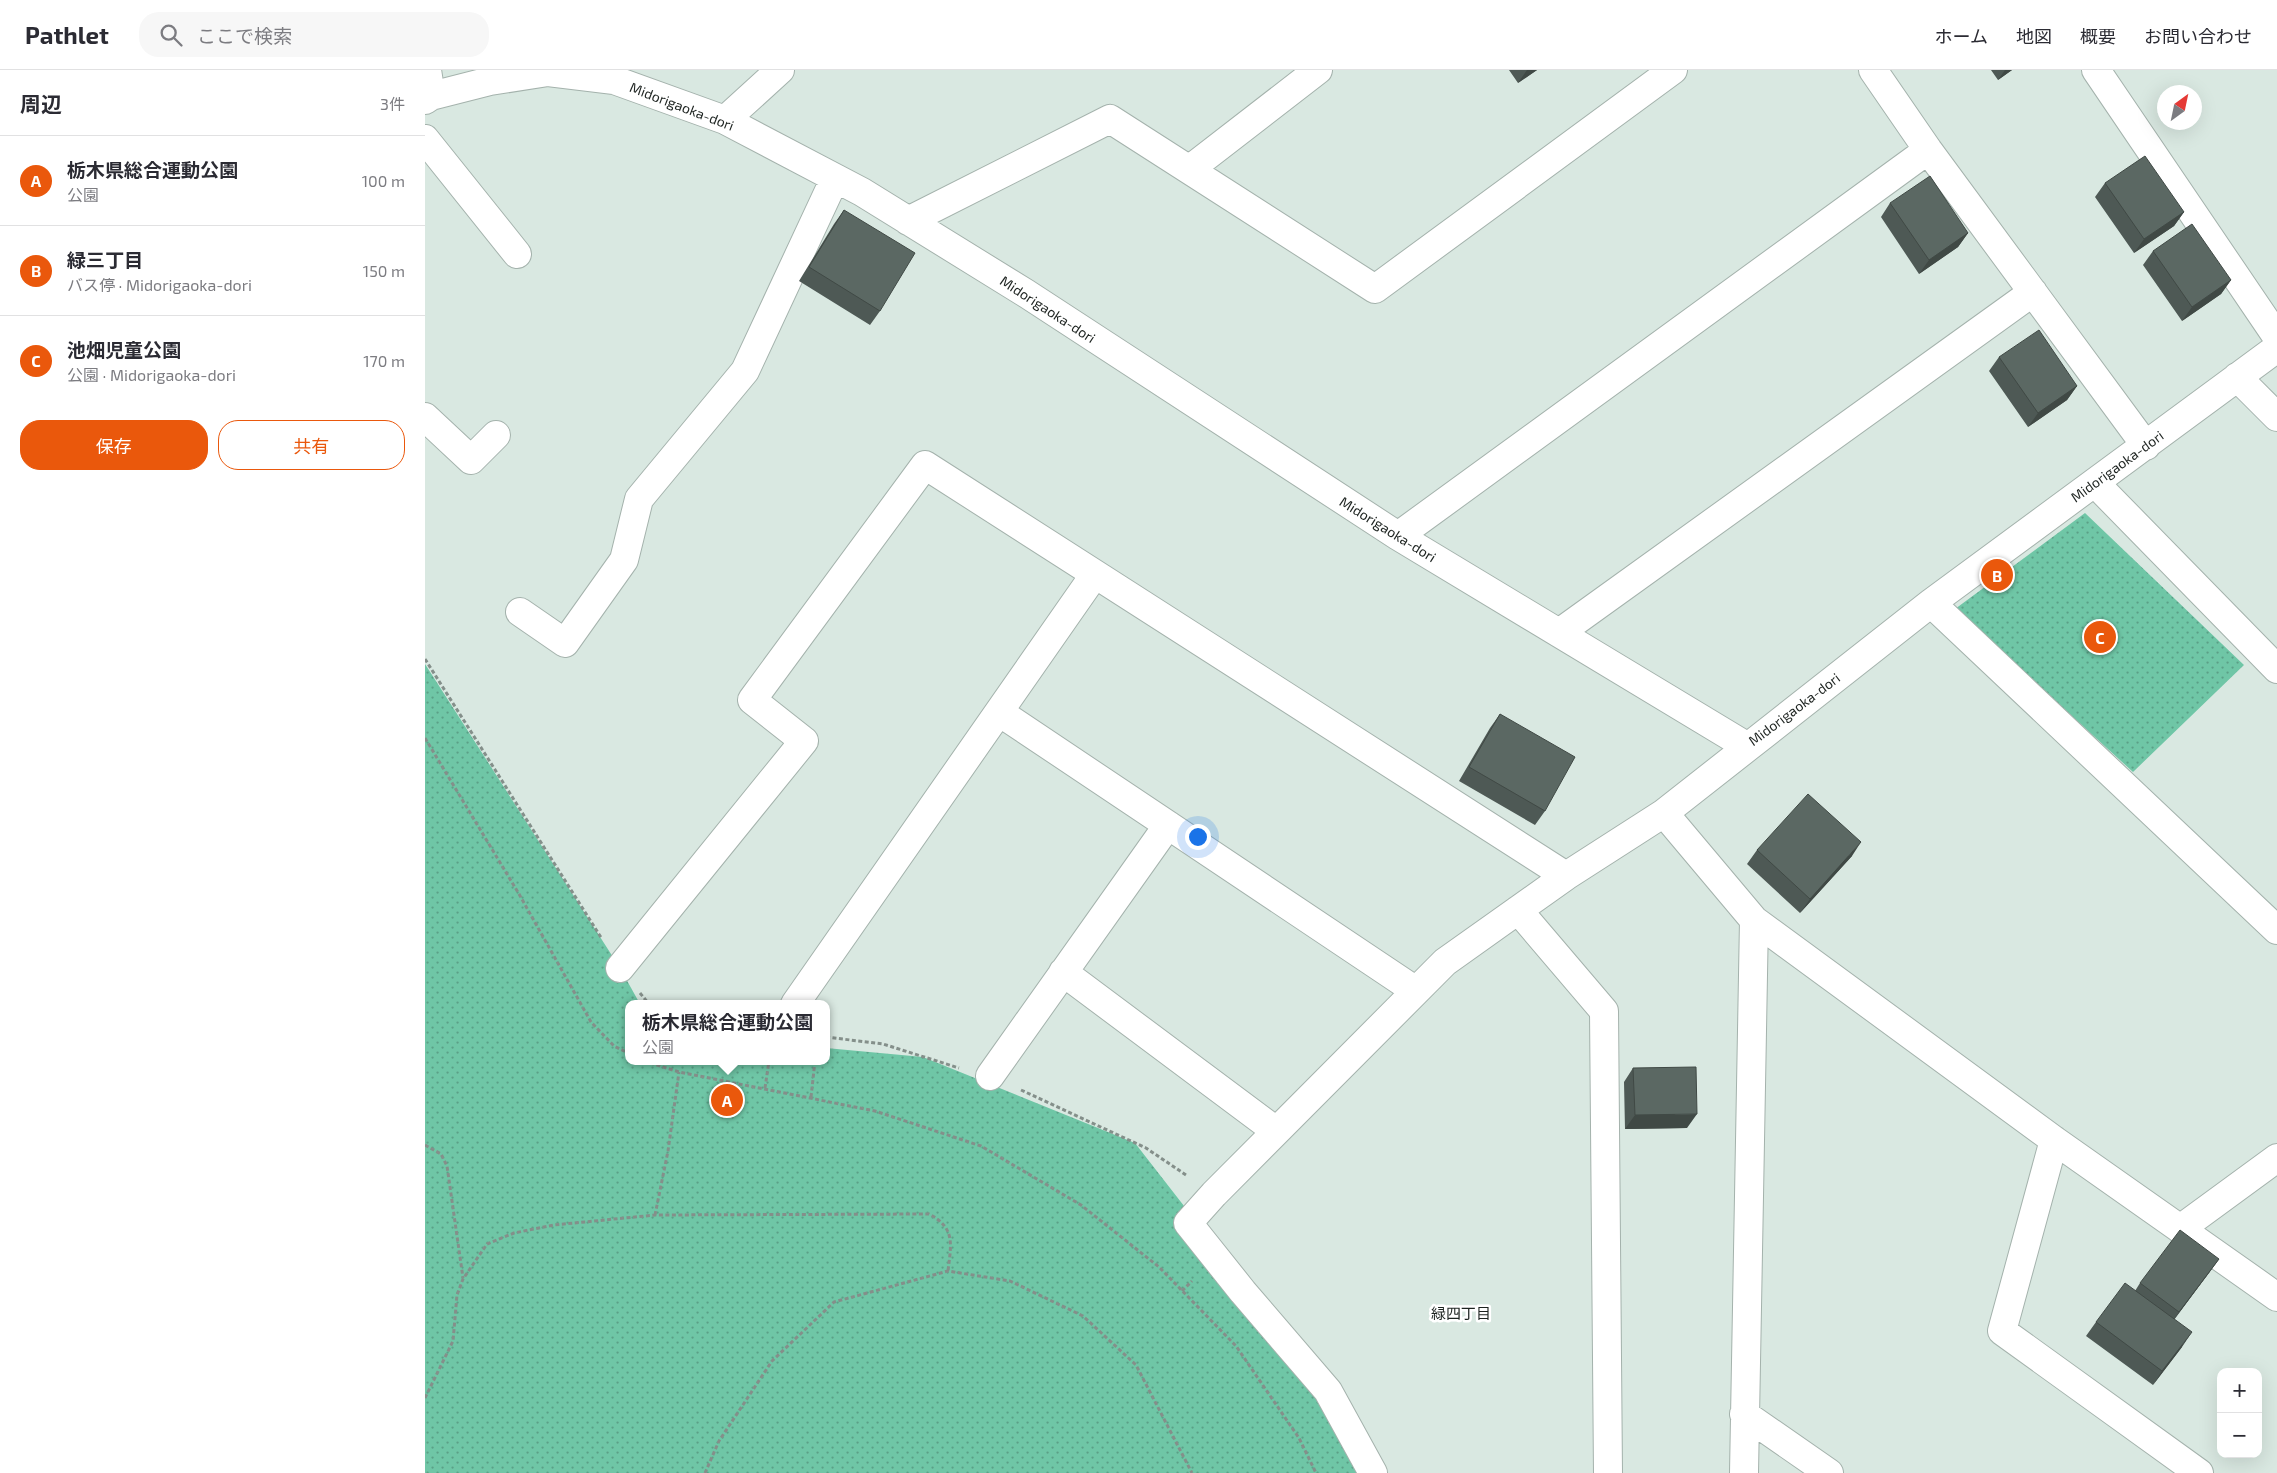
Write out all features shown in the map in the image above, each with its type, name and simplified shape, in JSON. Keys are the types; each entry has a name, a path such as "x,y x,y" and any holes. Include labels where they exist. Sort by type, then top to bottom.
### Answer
{"street":[{"path":"725,120 780,70"},
{"path":"1190,169 1318,70"},
{"path":"908,221 1110,119 1375,289 1673,70"},
{"path":"1873,70 1928,150 2146,446"},
{"path":"2096,70 2277,337"},
{"name":"Midorigaoka-dori","path":"428,89 548,72 614,80 725,120 835,178 1027,294 1397,536 1748,748 1931,603 2277,348"},
{"path":"425,139 517,254"},
{"path":"1397,536 1928,150"},
{"path":"520,612 565,643 624,560 639,499 745,371 835,178"},
{"path":"1559,633 2033,292"},
{"path":"2237,378 2277,417"},
{"path":"425,416 471,460 496,435"},
{"path":"620,968 804,741 752,700 925,465 1566,876"},
{"path":"2095,483 2277,669"},
{"path":"798,1000 1095,574"},
{"path":"1931,603 2277,930"},
{"path":"999,712 1416,991"},
{"path":"1373,1473 1328,1391 1243,1292 1189,1223 1214,1194 1445,962 1566,876 1664,813 1748,748"},
{"path":"1664,813 1754,920 2054,1140 2277,1297"},
{"path":"990,1076 1168,825"},
{"path":"1518,910 1604,1011 1609,1473"},
{"path":"1743,1473 1754,920"},
{"path":"1063,972 1276,1131"},
{"path":"2054,1140 2002,1331 2199,1473"},
{"path":"2179,1229 2277,1158"},
{"path":"1744,1414 1829,1473"}],"path":[{"path":"425,658 620,968"},
{"path":"425,738 519,894 591,1022 614,1046 625,1052"},
{"path":"830,1037 883,1044 933,1061 990,1076 1146,1148 1214,1194"},
{"path":"657,1065 679,1072 875,1110 981,1146 1081,1205 1159,1267 1235,1346 1299,1438 1316,1473"},
{"path":"765,1088 768,1065"},
{"path":"811,1098 815,1065"},
{"path":"655,1215 668,1152 679,1072"},
{"path":"425,1144 441,1154 447,1166 463,1279"},
{"path":"425,1398 453,1341 457,1295 463,1279 487,1244 514,1233 554,1225 655,1215 929,1214 939,1219 947,1227 951,1240 948,1271"},
{"path":"705,1473 719,1441 772,1361 834,1302 948,1271 1010,1281 1083,1316 1136,1365 1192,1473"}],"green space":[{"path":"2085,513 2244,665 2133,772 1955,609"},
{"path":"425,664 620,968 638,1000 625,1000 625,1065 830,1065 830,1048 923,1057 1135,1143 1328,1391 1360,1473 425,1473"}],"building":[{"path":"2145,156 2184,212 2144,239 2105,183"},
{"path":"1930,176 1968,233 1929,260 1890,203"},
{"path":"844,210 915,253 880,311 809,267"},
{"path":"2192,224 2231,280 2192,307 2153,251"},
{"path":"2039,330 2077,386 2038,413 1999,357"},
{"path":"1500,714 1575,757 1545,811 1469,767"},
{"path":"1808,794 1861,842 1810,899 1757,850"},
{"path":"1696,1067 1697,1114 1635,1115 1633,1068"},
{"path":"2180,1230 2219,1259 2179,1312 2140,1283"},
{"path":"2125,1283 2192,1332 2162,1371 2096,1322"}],"place":[{"name":"緑三丁目","path":"1997,575"},
{"name":"池畑児童公園","path":"2100,637"},
{"name":"栃木県総合運動公園","path":"727,1100"}],"district":[{"name":"緑四丁目","path":"1461,1313"}]}
